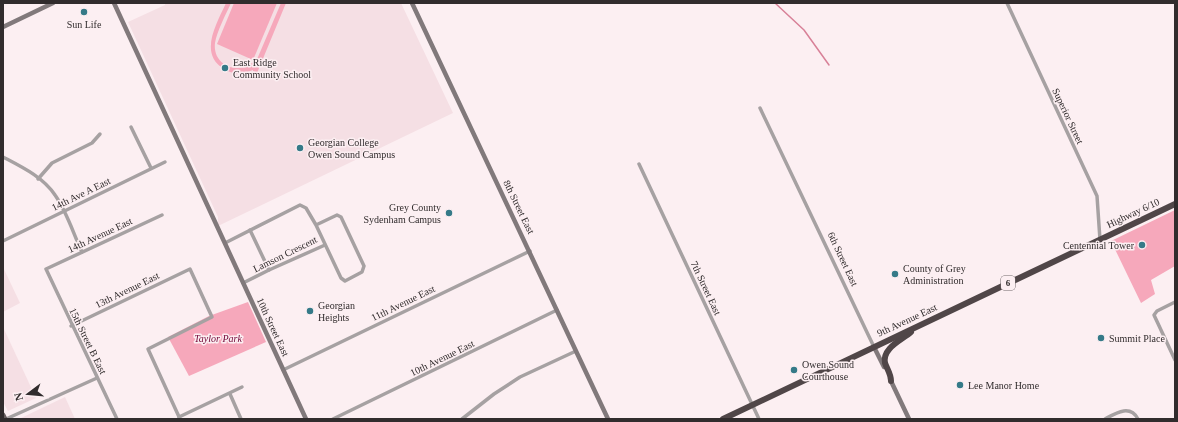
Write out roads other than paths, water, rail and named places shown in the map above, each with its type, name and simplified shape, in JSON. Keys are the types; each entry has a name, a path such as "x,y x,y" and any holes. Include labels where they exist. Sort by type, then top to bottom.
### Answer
{"highway":[{"name":"Highway 6/10","path":"1100,240 1175,204"},
{"name":"9th Avenue East","path":"723,419 1100,240"},
{"path":"891,381 891,377 885,363 887,353 890,348 904,339 917,327"}],"main road":[{"path":"3,27 53,3"},
{"name":"10th Street East","path":"114,3 306,419"},
{"name":"8th Street East","path":"412,3 608,419"},
{"name":"6th Street East","path":"874,347 909,419"},
{"path":"3,415 5,419"}],"street":[{"name":"Superior Street","path":"1007,3 1097,196 1100,240"},
{"name":"6th Street East","path":"760,108 874,347"},
{"path":"131,126 152,168"},
{"path":"38,179 52,163 92,143 100,134"},
{"path":"3,157 29,171 55,195 82,252"},
{"name":"14th Ave A East","path":"3,241 165,162"},
{"name":"7th Street East","path":"639,164 759,419"},
{"name":"Lamson Crescent","path":"225,243 300,205 306,208 325,245 269,270 243,284"},
{"name":"14th Avenue East","path":"46,269 162,215"},
{"path":"316,226 337,215 341,217 364,266 362,272 345,281 341,278 325,245"},
{"path":"250,230 269,270"},
{"name":"11th Avenue East","path":"283,370 530,251"},
{"name":"13th Avenue East","path":"71,326 190,268 212,317 148,349 180,418"},
{"name":"15th Street B East","path":"46,269 71,326 117,419"},
{"path":"1175,302 1157,311 1154,315 1175,360"},
{"name":"10th Avenue East","path":"333,419 557,310"},
{"path":"462,419 494,394 520,377 576,351"},
{"path":"5,419 97,378"},
{"path":"180,418 242,387"},
{"path":"230,394 242,419"},
{"path":"1105,419 1126,410 1132,412 1138,419"}],"waterway":[{"path":"775,3 804,30 829,65"}],"place":[{"name":"Sun Life","path":"84,12"},
{"name":"East Ridge Community School","path":"225,68"},
{"name":"Georgian College Owen Sound Campus","path":"300,148"},
{"name":"Grey County Sydenham Campus","path":"449,213"},
{"name":"Centennial Tower","path":"1142,245"},
{"name":"County of Grey Administration","path":"895,274"},
{"name":"Georgian Heights","path":"310,311"},
{"name":"Summit Place","path":"1101,338"},
{"name":"Owen Sound Courthouse","path":"794,370"},
{"name":"Lee Manor Home","path":"960,385"}],"park label":[{"name":"Taylor Park","path":"218,338"}]}
